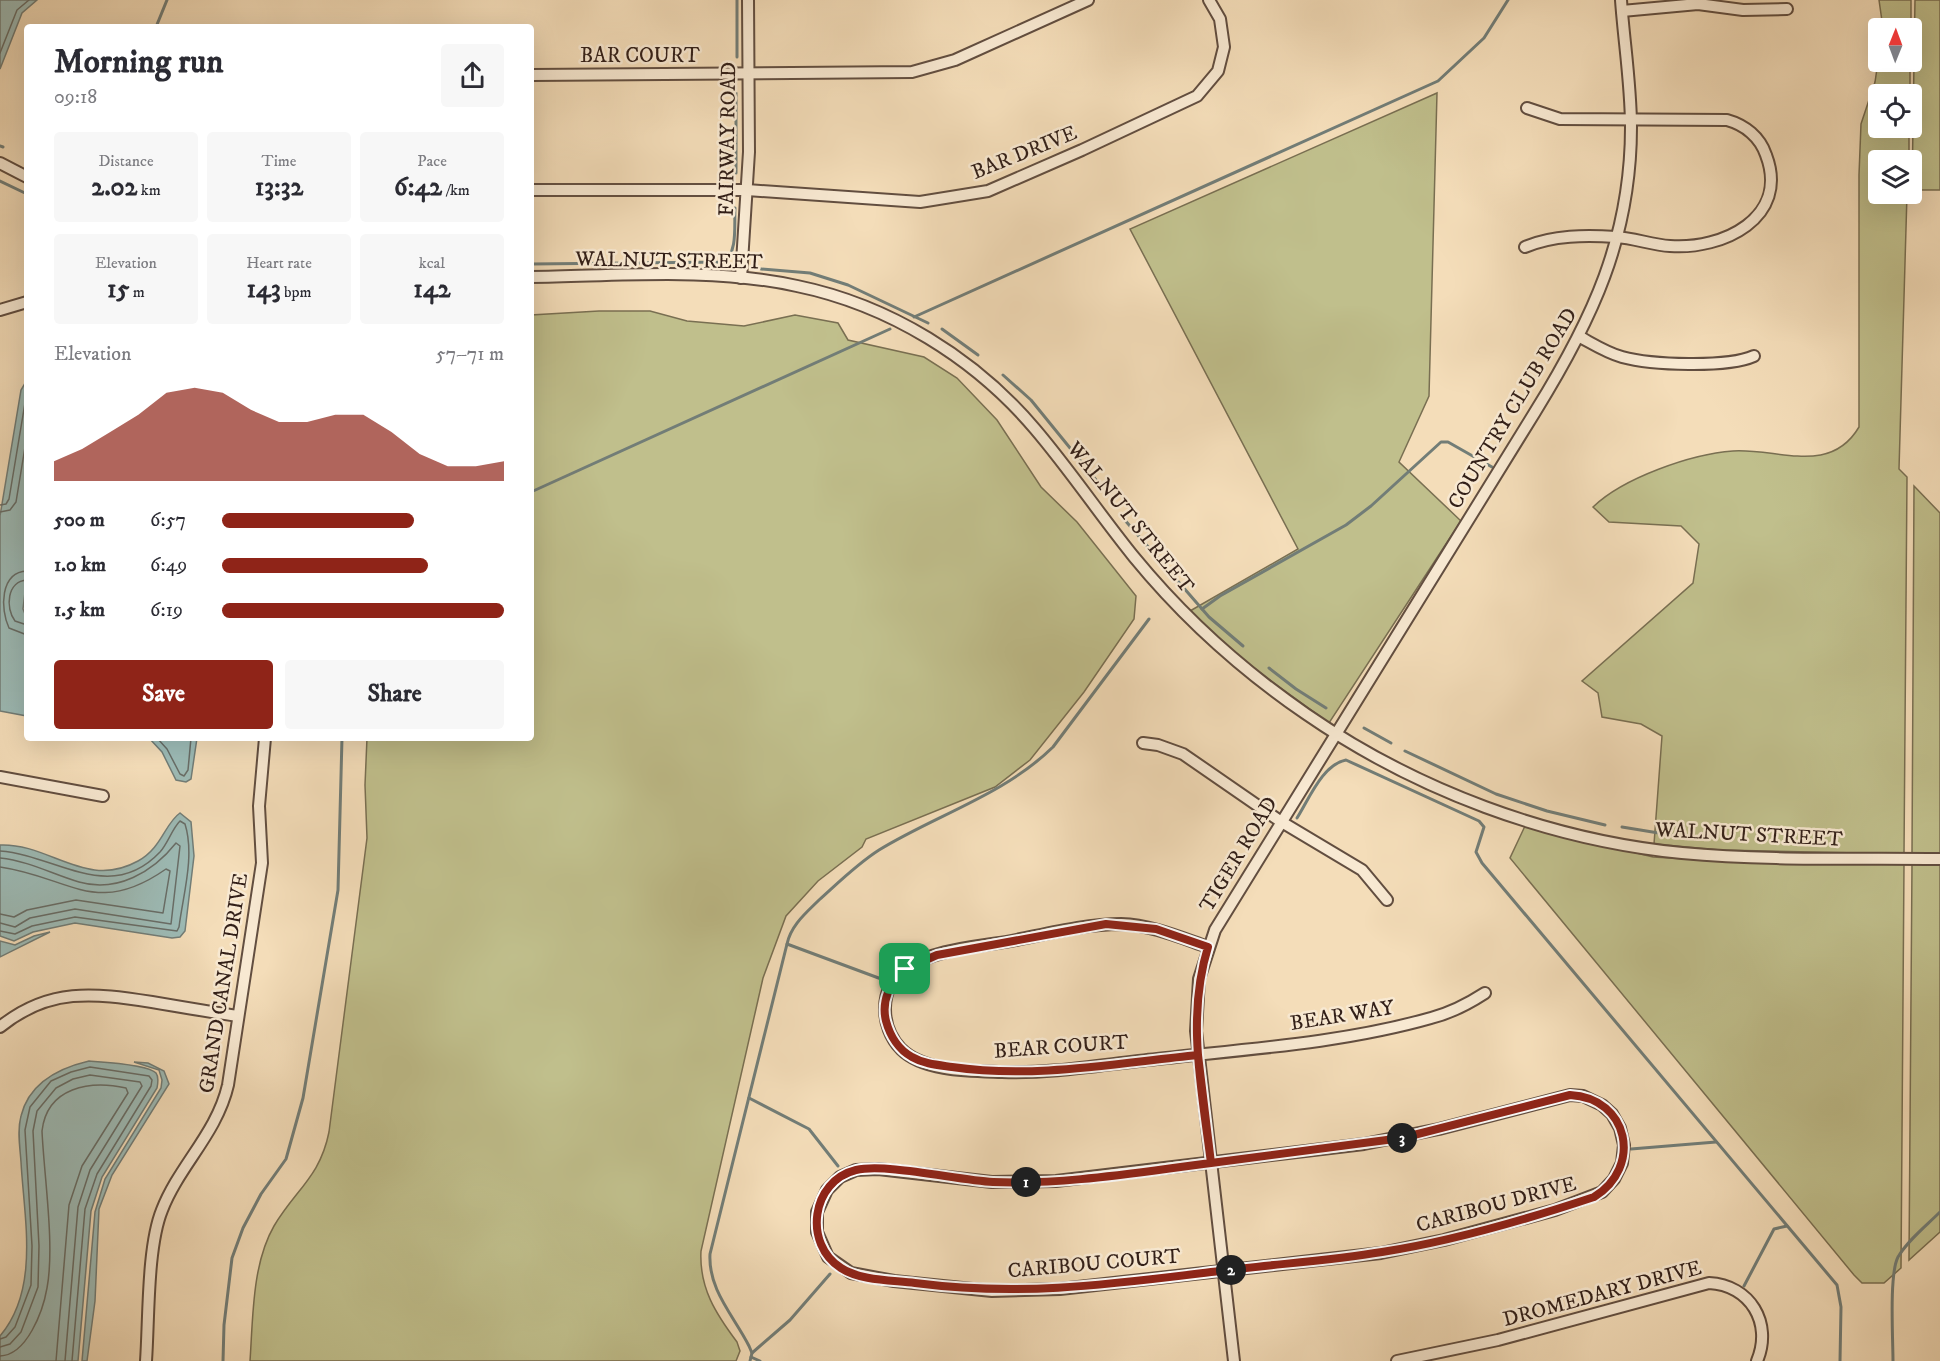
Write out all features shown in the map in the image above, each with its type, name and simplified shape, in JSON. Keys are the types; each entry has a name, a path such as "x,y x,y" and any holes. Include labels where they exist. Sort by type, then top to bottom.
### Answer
{"street":[{"name":"FAIRWAY ROAD","path":"741,278 747,190 748,0"},
{"path":"748,73 900,73 927,69 955,60 1088,0"},
{"name":"BAR DRIVE","path":"747,190 920,202 966,196 1010,183 1190,101 1203,91 1218,70 1224,47 1220,19 1209,0"},
{"path":"1621,6 1698,4 1743,10 1787,9"},
{"name":"COUNTRY CLUB ROAD","path":"1335,733 1580,337 1601,289 1617,237 1626,190 1631,120 1621,6"},
{"name":"BAR COURT","path":"534,75 748,73"},
{"path":"1525,247 1559,237 1617,237 1672,246 1721,239 1741,231 1754,221 1768,199 1771,183 1770,166 1761,145 1752,134 1734,122 1712,118 1560,119 1527,108"},
{"path":"0,163 24,175"},
{"path":"534,190 747,190"},
{"name":"WALNUT STREET","path":"534,277 741,278 799,286 870,309 925,336 976,372 1034,427 1134,557 1181,609 1260,681 1335,733 1406,772 1481,805 1558,830 1598,840 1658,850 1719,856 1940,859"},
{"path":"0,310 24,303"},
{"path":"1580,337 1609,353 1641,360 1724,364 1754,356"},
{"name":"TIGER ROAD","path":"1234,1361 1198,1055 1196,1005 1208,947 1215,930 1335,733"},
{"name":"GRAND CANAL DRIVE","path":"146,1361 158,1220 166,1201 222,1105 262,863 259,806 265,741"},
{"path":"1143,743 1158,745 1183,754 1280,821 1362,870 1387,900"},
{"path":"0,777 103,796"},
{"name":"BEAR COURT","path":"1198,1055 1036,1072 970,1070 927,1064 912,1058 896,1043 886,1022 885,1002 896,978 919,961 937,955 1089,926 1139,926 1208,947"},
{"name":"BEAR WAY","path":"1198,1055 1347,1037 1393,1028 1439,1016 1467,1005 1485,993"},
{"path":"0,1027 35,1005 82,994 105,995 238,1016"},
{"name":"CARIBOU DRIVE","path":"1211,1163 1402,1138 1570,1095 1590,1098 1607,1109 1620,1128 1624,1145 1622,1163 1608,1186 1594,1197 1555,1210 1444,1240 1381,1252 1223,1270"},
{"name":"CARIBOU COURT","path":"1211,1163 1026,1182 957,1179 878,1169 856,1170 840,1177 827,1190 817,1212 817,1232 828,1257 851,1273 954,1288 992,1291 1060,1289 1223,1270"},
{"name":"DROMEDARY DRIVE","path":"1397,1361 1498,1340 1709,1283 1731,1287 1754,1307 1763,1329 1761,1351 1757,1361"}],"shaded area":[{"path":"1879,0 1911,0 1911,18 1882,18"},
{"path":"1915,0 1940,0 1940,190 1922,190 1922,150 1913,150 1913,138 1922,138 1922,84 1914,84 1914,72 1922,72 1922,18 1915,18"},
{"path":"1876,72 1910,72 1910,84 1874,84"},
{"path":"1437,93 1429,396 1399,462 1461,521 1329,723 1242,660 1190,611 1298,549 1130,229"},
{"path":"1868,103 1868,138 1909,138 1909,150 1868,150 1868,204 1907,204 1899,469 1907,477 1904,854 1720,850 1654,844 1662,736 1641,724 1602,717 1598,693 1582,681 1693,583 1699,544 1681,526 1609,522 1593,507 1606,496 1639,477 1678,462 1733,451 1818,455 1833,451 1847,442 1859,427 1861,124"},
{"path":"650,311 687,321 744,326 795,315 838,323 848,340 924,357 957,378 997,420 1041,487 1077,522 1136,596 1134,619 1084,692 1030,760 995,787 866,839 862,847 818,881 786,916 763,978 701,1251 703,1277 710,1300 737,1342 740,1351 736,1361 250,1361 253,1309 261,1257 274,1226 320,1160 329,1132 367,838 365,785 367,741 534,741 534,315"},
{"path":"1914,486 1940,513 1940,854 1912,854"},
{"path":"1525,826 1653,857 1719,861 1904,864 1901,1268 1884,1283 1862,1283 1854,1275 1510,858"},
{"path":"1912,864 1940,865 1940,1232 1909,1260"}],"water":[{"path":"0,0 37,0 22,13 0,69"},
{"path":"24,385 24,715 0,711 0,516 21,390"},
{"path":"152,741 197,741 191,779 186,782 176,780 162,752"},
{"path":"180,813 191,822 194,856 185,931 180,937 172,938 75,923 33,932 14,941 0,936 0,845 18,846 85,868 119,869 146,856"},
{"path":"50,932 0,957 0,941 15,945 34,936"},
{"path":"89,1061 144,1067 156,1073 158,1080 157,1088 102,1177 91,1211 78,1361 0,1361 0,1336 13,1317 21,1297 27,1252 19,1139 21,1116 25,1104 38,1086 56,1073"},
{"path":"134,1062 148,1063 164,1071 169,1084 112,1175 99,1209 95,1301 87,1361 82,1361 95,1212 105,1179 161,1088 162,1080 159,1070"}],"waterway":[{"path":"157,24 167,0"},
{"path":"737,0 737,57"},
{"path":"914,317 1438,81 1484,38 1508,0"},
{"path":"736,93 736,173"},
{"path":"0,181 24,193"},
{"path":"534,264 724,262 733,245 735,208"},
{"path":"761,269 810,273 848,285 928,323"},
{"path":"534,491 890,329"},
{"path":"942,329 978,355"},
{"path":"1003,375 1031,400 1105,491"},
{"path":"1202,609 1220,596 1346,525 1371,506 1441,442 1448,442 1492,467"},
{"path":"1123,518 1209,617 1243,646"},
{"path":"750,1361 752,1353 749,1346 723,1302 713,1279 710,1254 792,931 819,900 871,855 991,791 1034,764 1053,747 1149,619"},
{"path":"1269,668 1326,708"},
{"path":"1364,728 1391,743"},
{"path":"223,1361 224,1325 232,1258 243,1228 261,1194 286,1159 303,1098 338,890 342,741"},
{"path":"1405,751 1496,794 1547,811 1605,825"},
{"path":"1297,818 1324,775 1330,768 1346,760 1479,821 1484,827 1476,852 1482,863 1837,1285 1841,1307 1840,1361"},
{"path":"1622,827 1689,838"},
{"path":"787,944 884,980"},
{"path":"749,1098 809,1129 838,1166"},
{"path":"1631,1149 1716,1142"},
{"path":"1893,1361 1892,1292 1895,1265 1907,1245 1940,1212"},
{"path":"1744,1286 1774,1229 1787,1226"},
{"path":"752,1353 790,1320 830,1274"},
{"path":"751,1357 760,1361"}],"route":[{"path":"905,969 889,990 885,1002 886,1022 890,1034 903,1051 912,1058 927,1064 970,1070 1036,1072 1198,1055 1211,1163 1026,1182 957,1179 867,1168 856,1170 835,1180 820,1200 816,1219 817,1232 824,1251 838,1266 857,1275 954,1288 1026,1291 1146,1281 1381,1252 1444,1240 1594,1197 1614,1179 1622,1163 1623,1136 1616,1119 1596,1101 1583,1096 1570,1095 1556,1096 1402,1138 1211,1163 1195,1018 1199,979 1208,947 1156,929 1106,924 937,955 905,969"}]}
